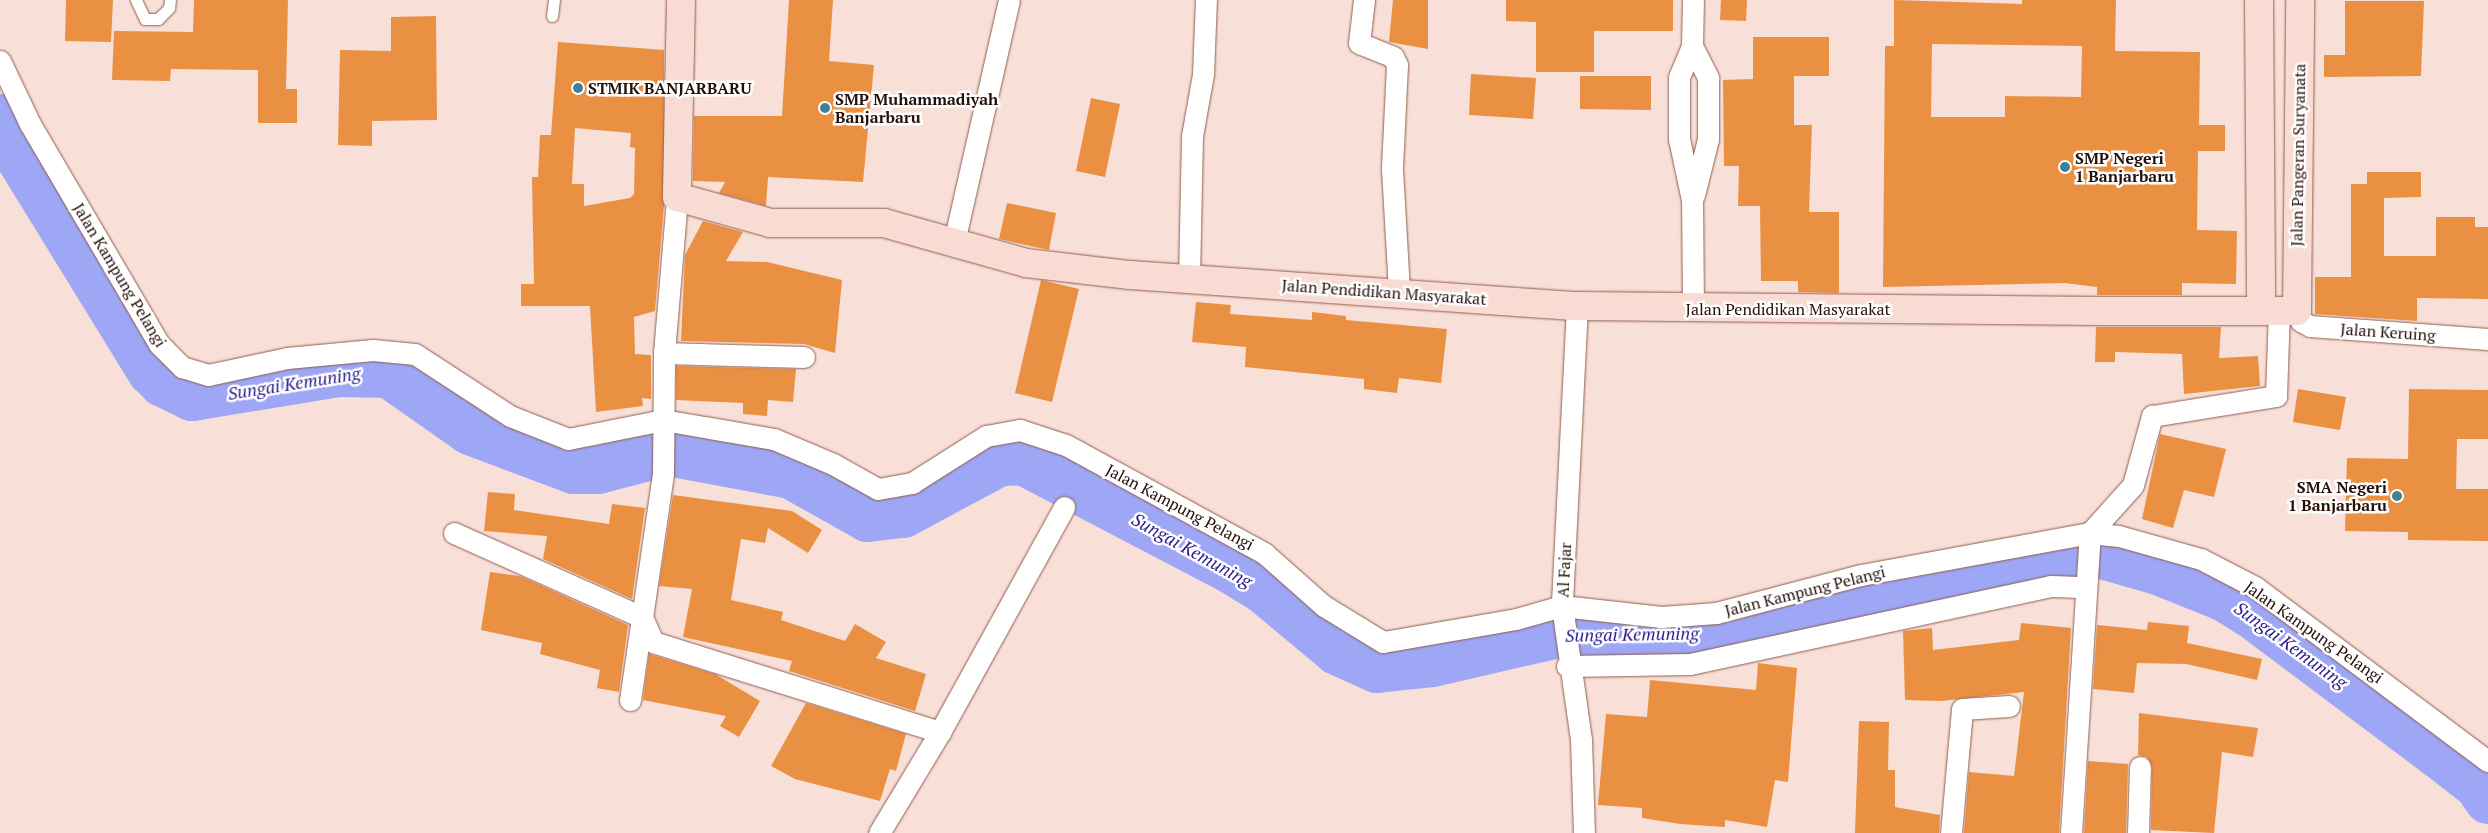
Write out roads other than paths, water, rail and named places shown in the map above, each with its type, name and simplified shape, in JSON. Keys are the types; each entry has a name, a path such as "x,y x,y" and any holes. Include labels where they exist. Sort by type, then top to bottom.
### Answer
{"street":[{"path":"630,700 663,474 664,353 677,197 680,0"},
{"path":"954,242 1009,0"},
{"path":"1189,279 1192,136 1203,74 1206,0"},
{"path":"1364,0 1359,43 1392,57 1396,65 1392,170 1399,292"},
{"path":"1693,0 1692,46 1679,76 1679,139 1692,200 1693,308"},
{"path":"2071,833 2085,580 2090,536 2133,485 2152,416 2276,396 2279,311 2259,0"},
{"name":"Jalan Pangeran Suryanata","path":"2279,311 2300,0"},
{"path":"1692,46 1708,78 1708,139 1692,200"},
{"name":"Jalan Kampung Pelangi","path":"0,61 30,124 159,344 182,367 208,375 297,358 373,350 415,354 510,416 568,439 663,424 774,439 833,464 878,490 912,483 986,436 1020,430 1066,445 1264,553 1324,606 1383,642 1562,609 1661,617 1716,613 1861,575 2090,536 2119,536 2200,559 2255,587 2488,761"},
{"name":"Jalan Pendidikan Masyarakat","path":"677,197 770,223 884,224 1026,263 1189,279 1399,292 1577,306 2279,311"},
{"name":"Al Fajar","path":"1577,306 1562,609 1567,660 1581,739 1584,833"},
{"name":"Jalan Keruing","path":"2279,311 2310,326 2488,339"},
{"path":"664,353 804,357"},
{"path":"879,833 940,732 1064,507"},
{"path":"454,533 642,617 653,642 940,732"},
{"path":"1567,660 1690,664 2085,580"},
{"path":"1951,833 1962,709 2009,706"},
{"path":"2138,833 2140,767"}],"lane":[{"path":"136,0 145,20 158,20 169,8 170,0"},
{"path":"552,16 554,0"}],"waterway":[{"name":"Sungai Kemuning","path":"0,118 21,160 151,371 163,383 192,397 338,373 389,374 470,431 574,470 598,470 659,454 678,454 791,475 868,518 903,514 1000,462 1023,461 1228,568 1264,590 1337,651 1377,669 1432,663 1563,633 1716,632 1942,578 2098,554 2158,571 2225,598 2254,616 2478,785 2488,800"}],"place":[{"name":"STMIK BANJARBARU","path":"578,88"},
{"name":"SMP Muhammadiyah Banjarbaru","path":"825,108"},
{"name":"SMP Negeri 1 Banjarbaru","path":"2065,167"},
{"name":"SMA Negeri 1 Banjarbaru","path":"2397,496"}]}
